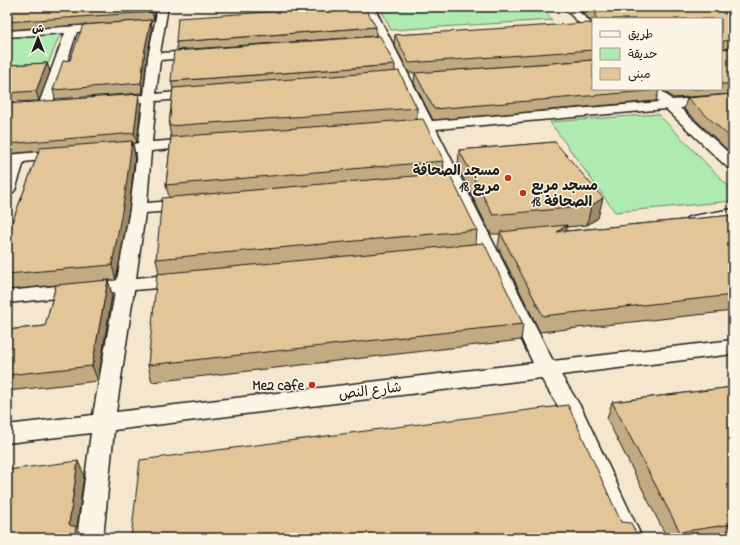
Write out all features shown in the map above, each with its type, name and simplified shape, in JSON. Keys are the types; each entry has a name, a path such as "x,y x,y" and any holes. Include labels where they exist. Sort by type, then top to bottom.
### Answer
{"street":[{"path":"568,7 592,29"},
{"path":"367,9 380,40 404,78 428,126 546,368 571,409 629,538"},
{"path":"90,538 103,422 138,210 159,20"},
{"path":"7,34 116,27"},
{"path":"573,28 592,29"},
{"path":"45,106 72,30"},
{"path":"380,40 400,39"},
{"path":"154,57 209,53"},
{"path":"44,67 59,66"},
{"path":"388,79 419,77"},
{"path":"655,90 669,104 727,153 733,165"},
{"path":"105,101 206,94"},
{"path":"389,129 733,99"},
{"path":"30,107 60,104"},
{"path":"98,151 208,142"},
{"path":"7,190 13,158 74,153"},
{"path":"439,182 454,181"},
{"path":"138,210 202,204"},
{"path":"679,223 733,214"},
{"path":"7,297 197,278"},
{"name":"شارع النص","path":"7,434 546,368 733,347"}],"green space":[{"path":"380,7 540,7 552,20 391,30"},
{"path":"61,32 48,64 7,67 7,36"},
{"path":"658,114 733,191 733,201 615,212 550,122"}],"building":[{"path":"7,7 153,7 152,12 7,22"},
{"path":"365,7 376,27 176,42 178,18"},
{"path":"588,7 715,7 713,8 713,11 722,11 724,14 733,13 733,40 723,41 723,49 733,48 733,84 722,84 722,18 596,18 596,13"},
{"path":"151,20 145,48 141,83 53,90 63,61 70,60 83,25"},
{"path":"588,23 592,24 592,50 409,63 395,35"},
{"path":"380,36 395,65 171,81 174,51"},
{"path":"592,60 592,90 659,90 434,109 415,73"},
{"path":"47,63 36,91 7,93 7,65"},
{"path":"399,71 417,108 169,126 173,88"},
{"path":"139,94 134,133 7,144 7,104"},
{"path":"733,94 733,140 687,98"},
{"path":"423,119 444,161 166,185 171,137"},
{"path":"132,141 125,195 112,265 7,274 7,236 40,148"},
{"name":"مسجد مربع 18 الصحافة","path":"555,142 603,198 591,206 493,215 459,150"},
{"path":"449,173 477,230 156,259 162,198"},
{"path":"733,215 733,295 543,316 500,232 567,225 557,232"},
{"path":"484,243 523,324 148,365 157,274"},
{"path":"108,280 92,366 7,375 7,330 45,326 56,285"},
{"path":"733,387 733,524 680,532 612,402"},
{"path":"568,405 621,522 631,523 637,535 619,538 131,538 140,460"},
{"path":"78,461 69,524 71,526 76,526 74,538 7,538 7,470"}],"place":[{"name":"مسجد الصحافة مربع 18","path":"508,178"},
{"name":"مسجد مربع 18 الصحافة","path":"523,193"},
{"name":"Me2 cafe","path":"312,385"}]}
